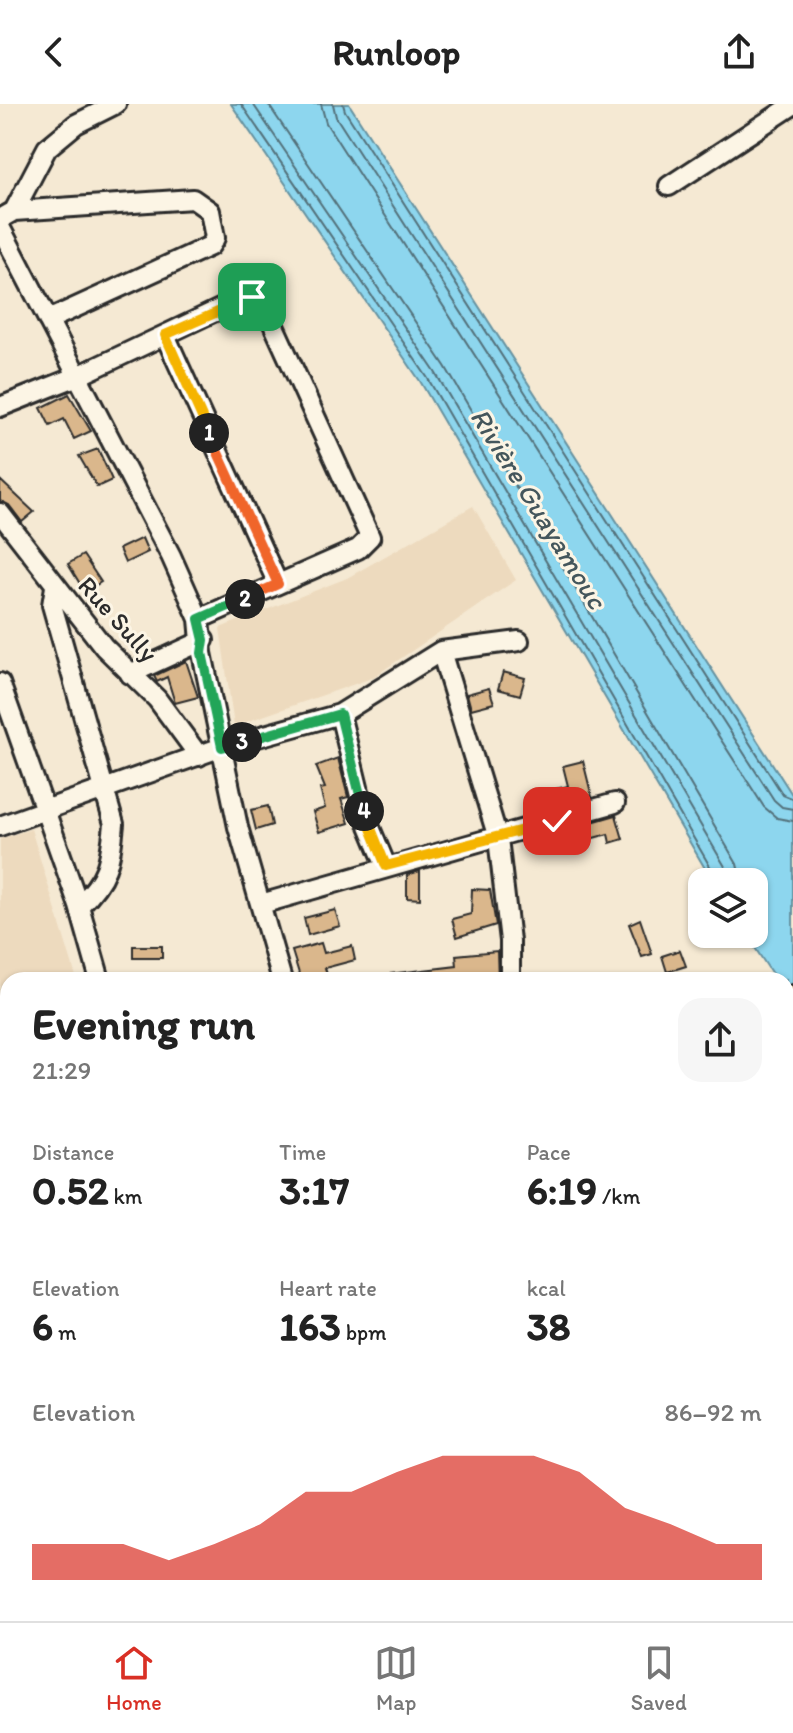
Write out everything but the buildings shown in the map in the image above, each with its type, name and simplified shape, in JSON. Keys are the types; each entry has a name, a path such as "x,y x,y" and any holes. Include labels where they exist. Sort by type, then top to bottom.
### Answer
{"street":[{"path":"7,215 47,148 76,124 116,104"},
{"path":"669,186 793,105"},
{"path":"7,215 193,199 210,211 215,238 210,246 48,320"},
{"path":"0,227 171,556 199,619 204,640 202,653 238,827 280,972"},
{"path":"0,407 78,376 245,297 257,297 263,302 370,537 366,543 199,619"},
{"path":"165,335 278,584"},
{"name":"Rue Sully","path":"0,513 55,587 130,674 157,699 199,756"},
{"path":"55,587 52,605 114,824 111,858 101,885 79,906"},
{"path":"130,674 204,640"},
{"path":"0,826 222,747 340,714 441,651 519,641"},
{"path":"441,651 498,838 510,941 510,972"},
{"path":"0,683 79,906 98,972"},
{"path":"340,714 365,816 386,866"},
{"path":"261,904 615,803"}],"shaded area":[{"path":"473,506 516,580 372,678 234,726 220,628 347,578"},
{"path":"31,829 75,972 0,972 0,839"}],"water":[{"name":"Rivière Guayamouc","path":"231,104 349,104 793,796 793,972 771,972 755,948 768,948 768,868 705,868 420,381"}],"route":[{"path":"252,297 245,297 165,335 278,584 199,619 204,640 202,653 222,747 340,714 365,816 386,866 557,821"}]}
